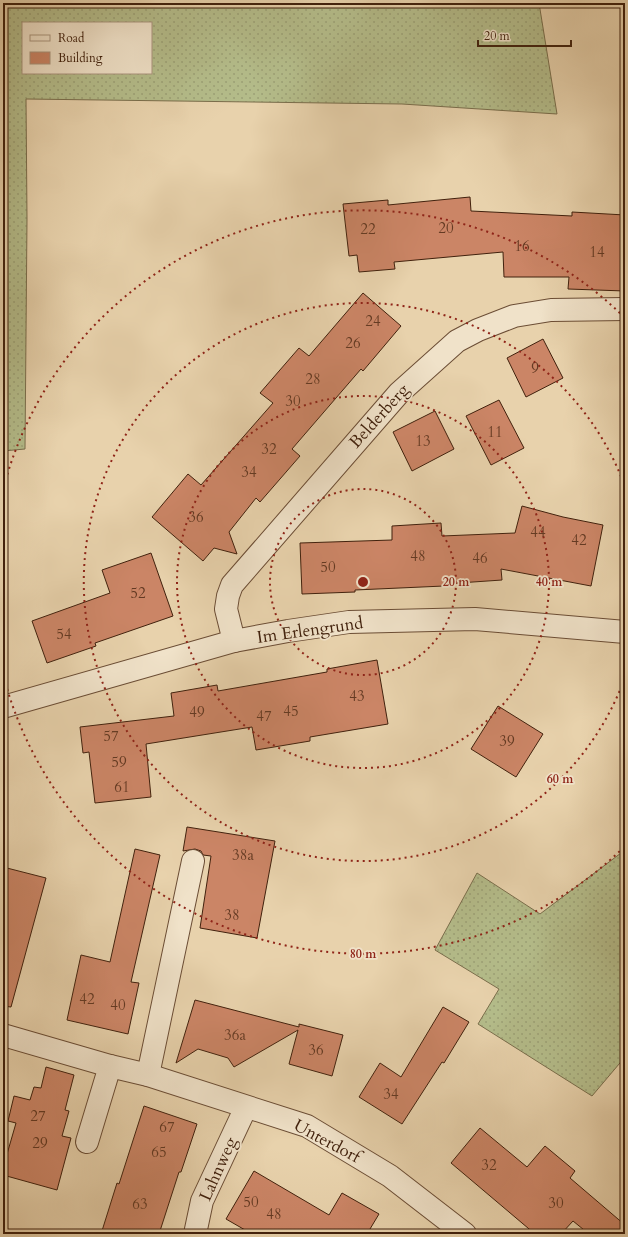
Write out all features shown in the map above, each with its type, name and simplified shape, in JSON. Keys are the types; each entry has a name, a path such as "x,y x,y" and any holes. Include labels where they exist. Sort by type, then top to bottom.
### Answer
{"street":[{"name":"Belderberg","path":"234,641 226,610 232,584 399,393 457,340 514,316 551,310 625,309"},
{"name":"Im Erlengrund","path":"3,707 234,641 349,622 475,619 625,632"},
{"path":"148,1075 193,861"},
{"name":"Unterdorf","path":"3,1035 110,1066 148,1075 307,1126 390,1176 465,1234"},
{"path":"87,1142 110,1066"},
{"name":"Lahnweg","path":"195,1234 202,1201 246,1106"}],"green space":[{"path":"3,3 539,3 557,114 402,104 26,99 27,219 25,449 3,451"},
{"path":"625,850 625,1057 592,1096 478,1024 499,989 435,950 477,873 540,914"}],"building":[{"path":"470,197 471,211 572,216 572,212 625,215 625,291 568,289 569,277 504,277 503,252 394,262 395,269 359,272 357,255 349,256 343,204 388,200 388,205"},
{"path":"363,293 401,326 363,371 361,369 292,449 300,456 260,502 256,498 229,532 237,554 214,548 203,561 152,517 188,474 201,485 273,403 260,393 299,348 309,356"},
{"path":"543,339 563,378 526,397 507,358"},
{"path":"499,400 524,448 491,465 466,416"},
{"path":"435,411 454,449 412,471 393,432"},
{"path":"522,506 563,517 603,525 591,586 501,569 502,580 444,584 444,586 302,594 300,543 392,540 392,526 441,523 442,536 515,533"},
{"path":"151,553 173,616 95,643 96,646 47,663 32,621 110,593 102,570"},
{"path":"377,660 388,724 310,737 310,741 256,750 252,727 146,744 151,797 95,803 89,752 83,753 80,727 174,716 171,693 217,685 218,691 327,672 327,669"},
{"path":"498,706 543,734 516,777 471,749"},
{"path":"187,827 275,841 257,938 200,928 211,856 203,855 201,851 195,849 183,851"},
{"path":"135,849 160,855 131,982 139,983 128,1034 67,1020 81,955 110,962"},
{"path":"3,867 46,878 11,1007 3,1006"},
{"path":"195,1000 299,1027 299,1024 343,1035 332,1076 289,1064 298,1030 234,1067 228,1058 198,1049 176,1063"},
{"path":"443,1007 469,1022 444,1063 442,1062 402,1124 359,1097 380,1063 401,1077"},
{"path":"46,1067 74,1075 65,1110 69,1111 62,1136 71,1138 57,1190 3,1175 3,1168 16,1123 8,1121 14,1096 30,1100 34,1087 41,1088"},
{"path":"144,1106 197,1124 181,1172 179,1172 159,1234 101,1234 117,1183 119,1184"},
{"path":"480,1128 527,1167 545,1146 575,1171 570,1178 625,1225 625,1234 589,1234 573,1221 561,1234 535,1234 451,1163"},
{"path":"254,1171 329,1215 342,1193 379,1214 367,1234 252,1234 226,1219"}]}
